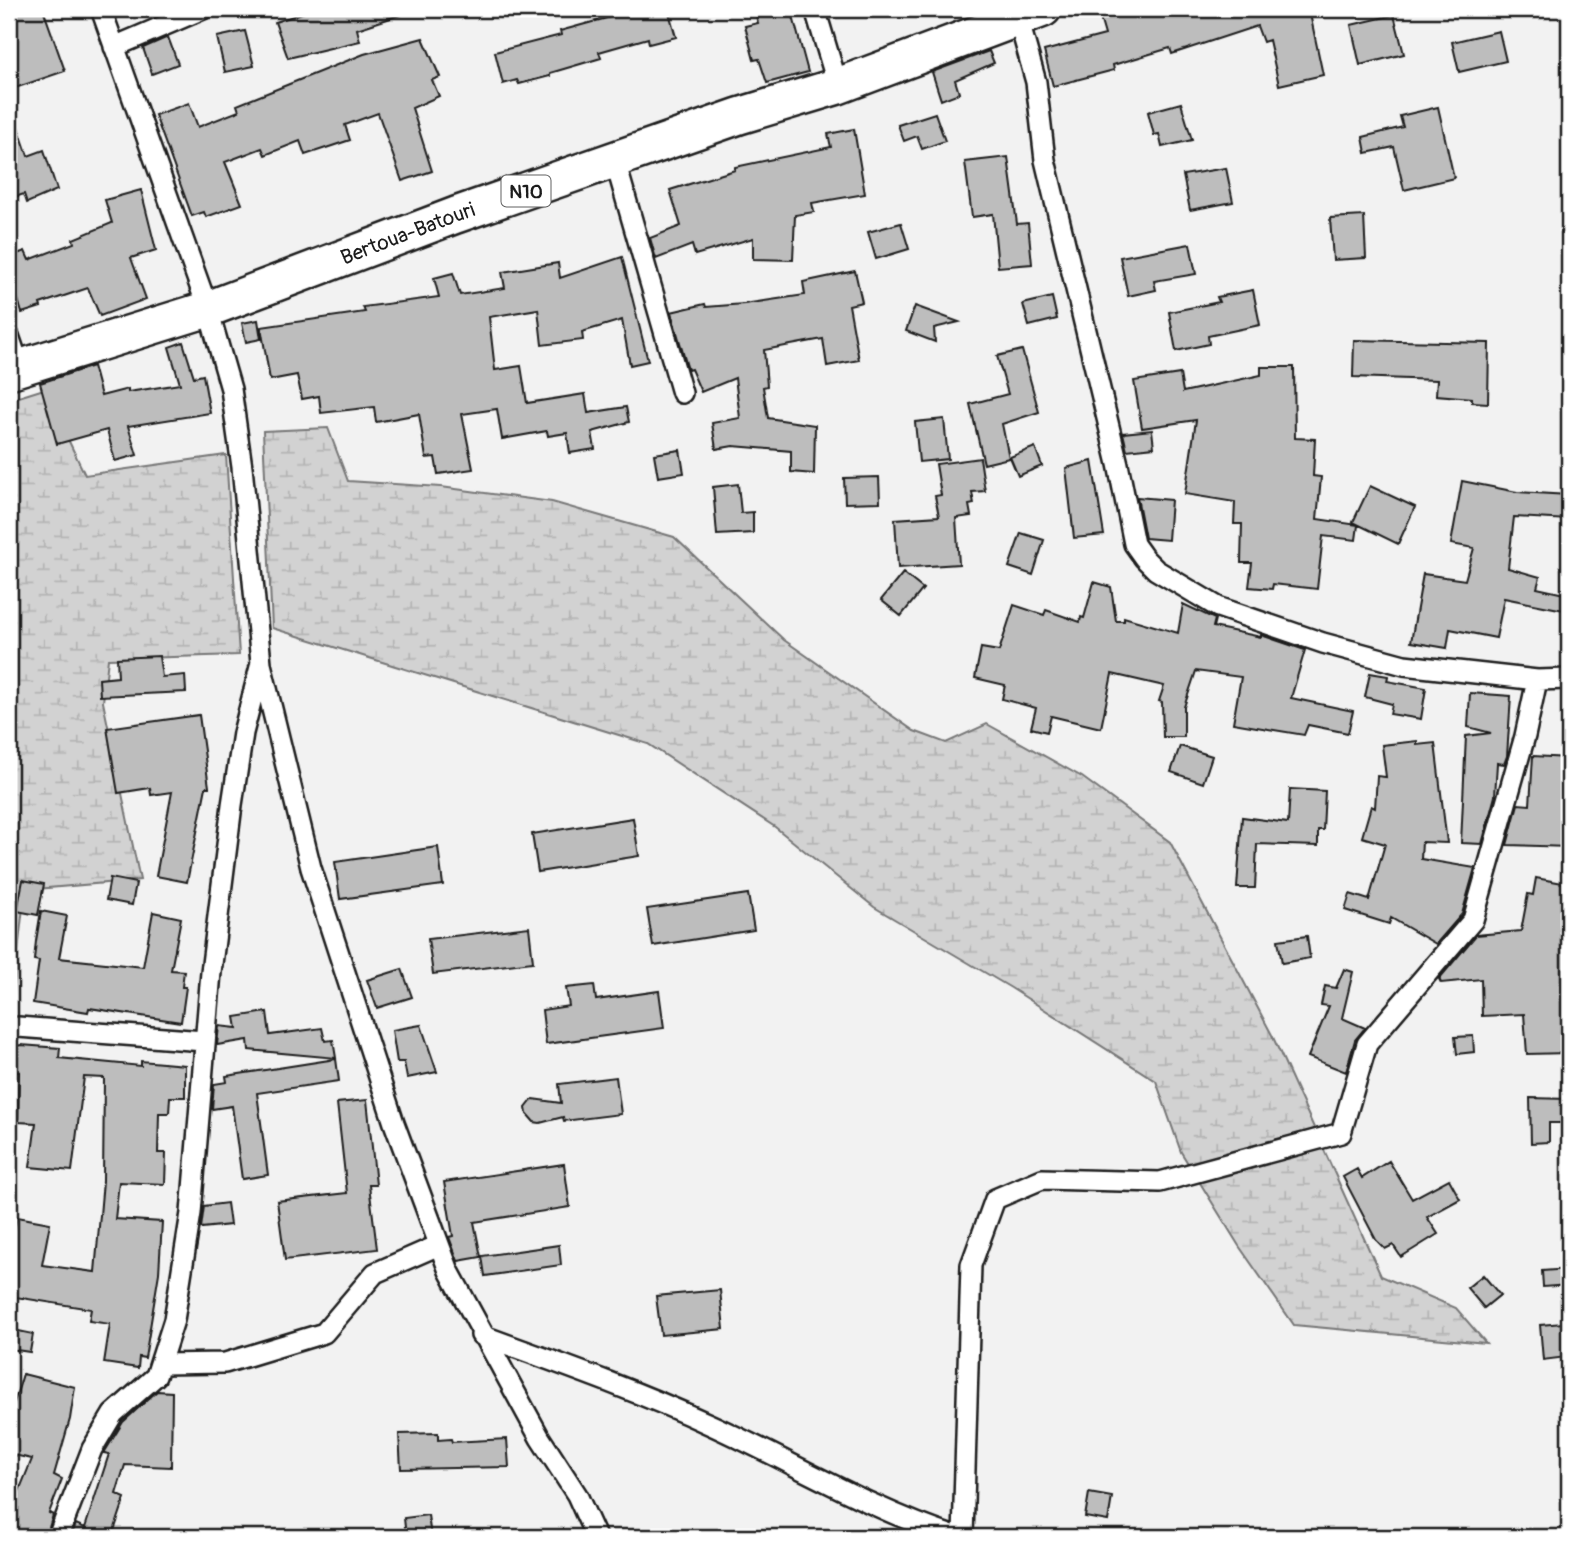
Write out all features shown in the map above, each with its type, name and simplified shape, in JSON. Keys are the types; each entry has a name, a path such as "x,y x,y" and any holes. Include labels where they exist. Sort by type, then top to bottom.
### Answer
{"highway":[{"name":"Bertoua-Batouri","path":"13,358 208,309 456,215 739,116 838,86 1030,13"}],"street":[{"path":"101,9 208,309 231,389 242,467 261,663 314,881 390,1111 439,1245 481,1335 540,1438 577,1495 596,1537"},
{"path":"114,47 203,9"},
{"path":"815,9 838,86"},
{"path":"1030,13 1045,160 1118,464 1134,544 1144,558 1157,570 1217,607 1323,643 1404,665 1537,680 1569,679"},
{"path":"615,161 682,393"},
{"path":"58,1537 92,1449 104,1428 113,1414 156,1376 162,1364 187,1248 204,1041 234,793 243,733 261,663"},
{"path":"963,1537 971,1265 995,1199 1042,1179 1160,1182 1341,1133 1367,1044 1473,920 1525,736 1537,680"},
{"path":"18,1027 204,1041"},
{"path":"162,1364 225,1363 324,1334 375,1273 439,1245"},
{"path":"481,1335 591,1374 697,1419 909,1522 955,1537"}],"green space":[{"path":"44,389 85,475 226,455 239,655 108,659 103,702 140,880 25,890 9,1029 9,400"},
{"path":"328,428 348,481 441,487 552,502 674,537 784,640 914,731 946,743 987,724 1082,777 1170,842 1272,1035 1381,1276 1456,1308 1486,1343 1294,1325 1239,1246 1181,1152 1156,1081 1011,988 874,907 775,827 648,744 272,628 263,431"}],"building":[{"path":"29,9 43,9 65,71 9,90 9,15"},
{"path":"314,9 408,9 409,12 357,29 360,41 288,58 275,22"},
{"path":"611,9 668,9 676,37 649,44 648,38 599,52 601,58 550,73 550,76 519,84 517,80 503,84 495,52 561,35 560,31 614,16"},
{"path":"754,9 791,9 808,72 767,83 759,59 754,60 745,26 758,23"},
{"path":"1151,9 1152,14 1167,9 1309,9 1323,75 1279,85 1269,40 1263,42 1257,26 1172,54 1170,48 1113,65 1114,70 1053,86 1044,51 1105,35 1098,11"},
{"path":"1394,15 1404,54 1360,65 1351,25"},
{"path":"245,31 254,66 225,72 217,37"},
{"path":"1499,31 1506,61 1459,72 1452,42"},
{"path":"168,37 178,64 152,74 143,48"},
{"path":"423,38 440,77 432,80 439,96 412,108 432,171 402,181 378,113 345,125 350,140 305,155 300,141 265,155 262,148 225,162 242,204 206,217 204,212 192,216 155,115 189,103 198,127 239,111 237,105 364,54"},
{"path":"989,51 994,63 955,80 959,93 941,100 932,72"},
{"path":"1181,103 1192,140 1162,147 1159,134 1154,135 1148,112"},
{"path":"1438,107 1454,178 1404,190 1394,147 1366,153 1363,137 1403,127 1400,116"},
{"path":"9,109 12,109 28,156 44,150 57,190 27,203 24,194 9,199"},
{"path":"935,113 945,141 922,149 917,136 904,141 898,125"},
{"path":"854,129 865,194 812,203 814,212 795,215 793,260 753,259 753,238 695,255 692,245 656,259 650,238 681,226 670,190 735,170 735,167 831,147 828,134"},
{"path":"1008,157 1017,224 1028,223 1032,264 998,267 993,214 972,217 965,162"},
{"path":"1226,168 1233,202 1190,210 1183,175"},
{"path":"141,190 156,250 131,258 146,299 100,316 88,288 22,313 9,269 9,257 25,251 29,260 74,243 73,239 112,223 105,200"},
{"path":"1364,216 1366,258 1333,260 1330,218"},
{"path":"901,223 909,249 876,259 868,232"},
{"path":"1190,244 1196,274 1154,281 1156,290 1128,296 1120,257"},
{"path":"622,257 648,361 630,365 622,320 582,332 583,340 542,345 538,309 489,317 495,370 521,366 527,403 585,394 588,413 626,407 629,422 592,432 595,449 570,453 567,433 548,436 547,431 502,439 497,409 462,414 473,469 438,474 435,457 426,458 419,414 376,422 374,407 321,413 319,396 302,399 297,375 270,380 261,327 365,312 363,307 439,297 434,278 453,273 460,295 505,288 502,272 558,263 560,278"},
{"path":"855,271 862,302 849,305 859,360 827,366 823,339 764,350 767,386 763,387 768,418 815,425 814,474 791,472 791,451 733,446 716,449 712,423 740,418 735,378 701,392 691,369 688,370 671,312 705,304 706,307 744,304 805,295 803,282"},
{"path":"1253,290 1260,325 1208,336 1209,344 1176,351 1169,312 1219,302 1217,297"},
{"path":"1052,297 1057,319 1029,326 1023,304"},
{"path":"915,306 959,322 934,328 935,342 906,331"},
{"path":"258,320 261,339 246,342 242,323"},
{"path":"1354,340 1489,343 1488,403 1472,402 1472,398 1436,395 1437,380 1353,377"},
{"path":"183,342 194,377 203,375 210,413 128,426 137,455 115,461 107,430 57,444 40,383 93,366 101,396 128,389 128,392 180,384 169,347"},
{"path":"1022,350 1039,412 1002,424 1009,458 984,464 970,404 1008,394 997,356"},
{"path":"1261,367 1294,367 1295,438 1315,439 1313,476 1321,477 1317,519 1358,525 1356,540 1323,536 1317,589 1273,584 1272,589 1249,587 1252,563 1241,563 1242,524 1234,524 1235,502 1185,494 1196,420 1142,428 1134,381 1180,374 1183,392 1261,375"},
{"path":"944,419 948,459 919,462 915,422"},
{"path":"1152,430 1154,447 1127,450 1123,433"},
{"path":"1035,447 1042,466 1018,476 1010,457"},
{"path":"680,450 684,473 658,477 654,454"},
{"path":"980,458 985,491 972,492 974,504 969,505 971,516 956,518 959,564 898,568 895,519 939,516 935,496 941,495 936,464"},
{"path":"1092,461 1104,535 1074,538 1066,468"},
{"path":"879,477 880,502 845,503 844,478"},
{"path":"1462,481 1517,492 1569,495 1569,520 1514,517 1508,568 1540,577 1537,588 1569,595 1569,611 1504,598 1496,638 1450,629 1447,648 1411,642 1423,574 1465,580 1474,548 1451,544"},
{"path":"738,484 741,513 753,512 753,533 717,535 713,487"},
{"path":"1370,486 1415,507 1398,544 1353,522"},
{"path":"1137,497 1171,500 1168,540 1145,538"},
{"path":"1021,533 1044,540 1033,575 1009,567"},
{"path":"903,573 923,589 901,616 881,600"},
{"path":"1094,582 1111,587 1116,621 1124,621 1124,617 1178,633 1183,604 1215,619 1213,627 1261,635 1305,650 1291,698 1353,711 1348,733 1308,725 1304,735 1233,723 1241,677 1196,671 1184,707 1184,737 1163,737 1162,702 1159,701 1164,686 1112,674 1101,728 1051,716 1047,732 1031,728 1036,708 1002,699 1005,685 975,678 981,648 999,651 1014,605 1044,615 1046,610 1080,622 1081,617 1084,618"},
{"path":"159,656 162,677 185,675 186,692 100,696 99,679 118,677 117,658"},
{"path":"1370,673 1388,676 1387,681 1426,688 1421,719 1390,714 1392,704 1365,697"},
{"path":"1470,693 1511,696 1507,756 1504,764 1497,763 1495,796 1482,844 1461,843 1466,736 1491,733 1468,727"},
{"path":"199,715 209,787 206,787 187,882 156,876 172,792 151,795 150,788 118,793 107,728"},
{"path":"1417,741 1417,745 1435,743 1447,843 1422,842 1421,859 1475,868 1462,914 1436,944 1391,918 1389,924 1345,910 1350,894 1369,900 1385,844 1362,837 1371,806 1375,808 1377,776 1386,777 1382,745"},
{"path":"1180,746 1212,756 1203,783 1171,772"},
{"path":"1533,756 1568,758 1565,810 1569,810 1569,847 1507,845 1518,804 1530,805"},
{"path":"1290,789 1325,791 1323,830 1318,830 1318,846 1257,844 1255,888 1237,888 1242,817 1288,823"},
{"path":"633,818 639,856 538,872 532,834"},
{"path":"438,847 443,885 340,899 335,862"},
{"path":"110,878 136,883 132,905 106,900"},
{"path":"1536,878 1568,884 1560,930 1569,930 1565,1011 1569,1011 1569,1053 1527,1054 1524,1014 1482,1016 1481,979 1441,983 1439,979 1476,935 1521,931 1528,894 1533,895"},
{"path":"23,880 44,884 38,915 17,911"},
{"path":"748,894 754,930 653,946 647,909"},
{"path":"41,911 67,916 59,958 143,967 153,912 181,918 171,970 184,971 182,987 186,987 181,1022 89,1008 88,1012 33,1003 39,961 34,960"},
{"path":"529,927 533,962 433,974 428,939"},
{"path":"1307,936 1310,958 1282,963 1278,940"},
{"path":"402,969 412,997 377,1008 367,980"},
{"path":"1344,969 1353,972 1342,1018 1365,1028 1355,1040 1346,1072 1308,1057 1329,1006 1321,1005 1325,986 1336,988"},
{"path":"594,985 596,1000 659,991 664,1028 546,1044 542,1010 569,1006 566,988"},
{"path":"267,1012 270,1035 322,1028 325,1041 333,1040 336,1058 249,1050 248,1040 217,1045 219,1026 237,1028 235,1017"},
{"path":"421,1025 437,1072 407,1078 404,1062 397,1062 392,1030"},
{"path":"1473,1036 1474,1052 1457,1054 1455,1037"},
{"path":"21,1045 60,1048 59,1058 141,1066 141,1061 185,1065 185,1097 170,1097 169,1113 159,1113 158,1153 166,1153 165,1184 119,1182 115,1219 162,1222 159,1273 145,1358 139,1357 138,1368 104,1363 110,1324 89,1321 91,1309 9,1296 9,1254 17,1217 50,1223 42,1265 95,1272 103,1181 104,1078 84,1077 72,1171 30,1167 36,1123 18,1122 19,1072 9,1072 9,1047"},
{"path":"336,1059 339,1081 257,1093 268,1175 242,1179 232,1106 212,1109 214,1084 227,1082 226,1076"},
{"path":"616,1077 621,1114 564,1121 563,1117 540,1123 534,1122 527,1114 526,1108 533,1099 561,1103 559,1084"},
{"path":"1530,1098 1569,1099 1569,1123 1549,1123 1549,1142 1531,1143"},
{"path":"367,1100 376,1185 369,1185 377,1249 285,1260 277,1201 347,1193 337,1103"},
{"path":"1389,1161 1412,1199 1449,1179 1460,1199 1427,1217 1438,1234 1401,1257 1393,1245 1385,1249 1376,1240 1343,1177 1357,1169 1362,1178"},
{"path":"564,1164 570,1207 474,1222 481,1257 458,1261 449,1237 453,1236 444,1182"},
{"path":"227,1203 230,1225 201,1228 204,1206"},
{"path":"559,1245 561,1265 485,1276 482,1256"},
{"path":"1569,1269 1569,1285 1543,1287 1542,1271"},
{"path":"1483,1275 1500,1295 1484,1308 1467,1288"},
{"path":"720,1290 724,1329 661,1335 656,1296"},
{"path":"1563,1323 1567,1357 1543,1360 1540,1325"},
{"path":"9,1329 33,1334 30,1352 9,1349"},
{"path":"23,1374 75,1387 70,1419 54,1475 62,1479 49,1513 53,1515 46,1537 9,1537 9,1516 32,1459 9,1454 9,1419"},
{"path":"157,1391 172,1392 171,1467 125,1465 116,1494 125,1498 112,1537 71,1537 76,1524 85,1528 109,1454 104,1453 123,1422"},
{"path":"438,1433 438,1440 451,1439 452,1442 507,1439 509,1467 401,1469 399,1434"},
{"path":"1089,1493 1112,1497 1108,1521 1085,1517"},
{"path":"428,1515 431,1537 406,1537 404,1518"}]}
